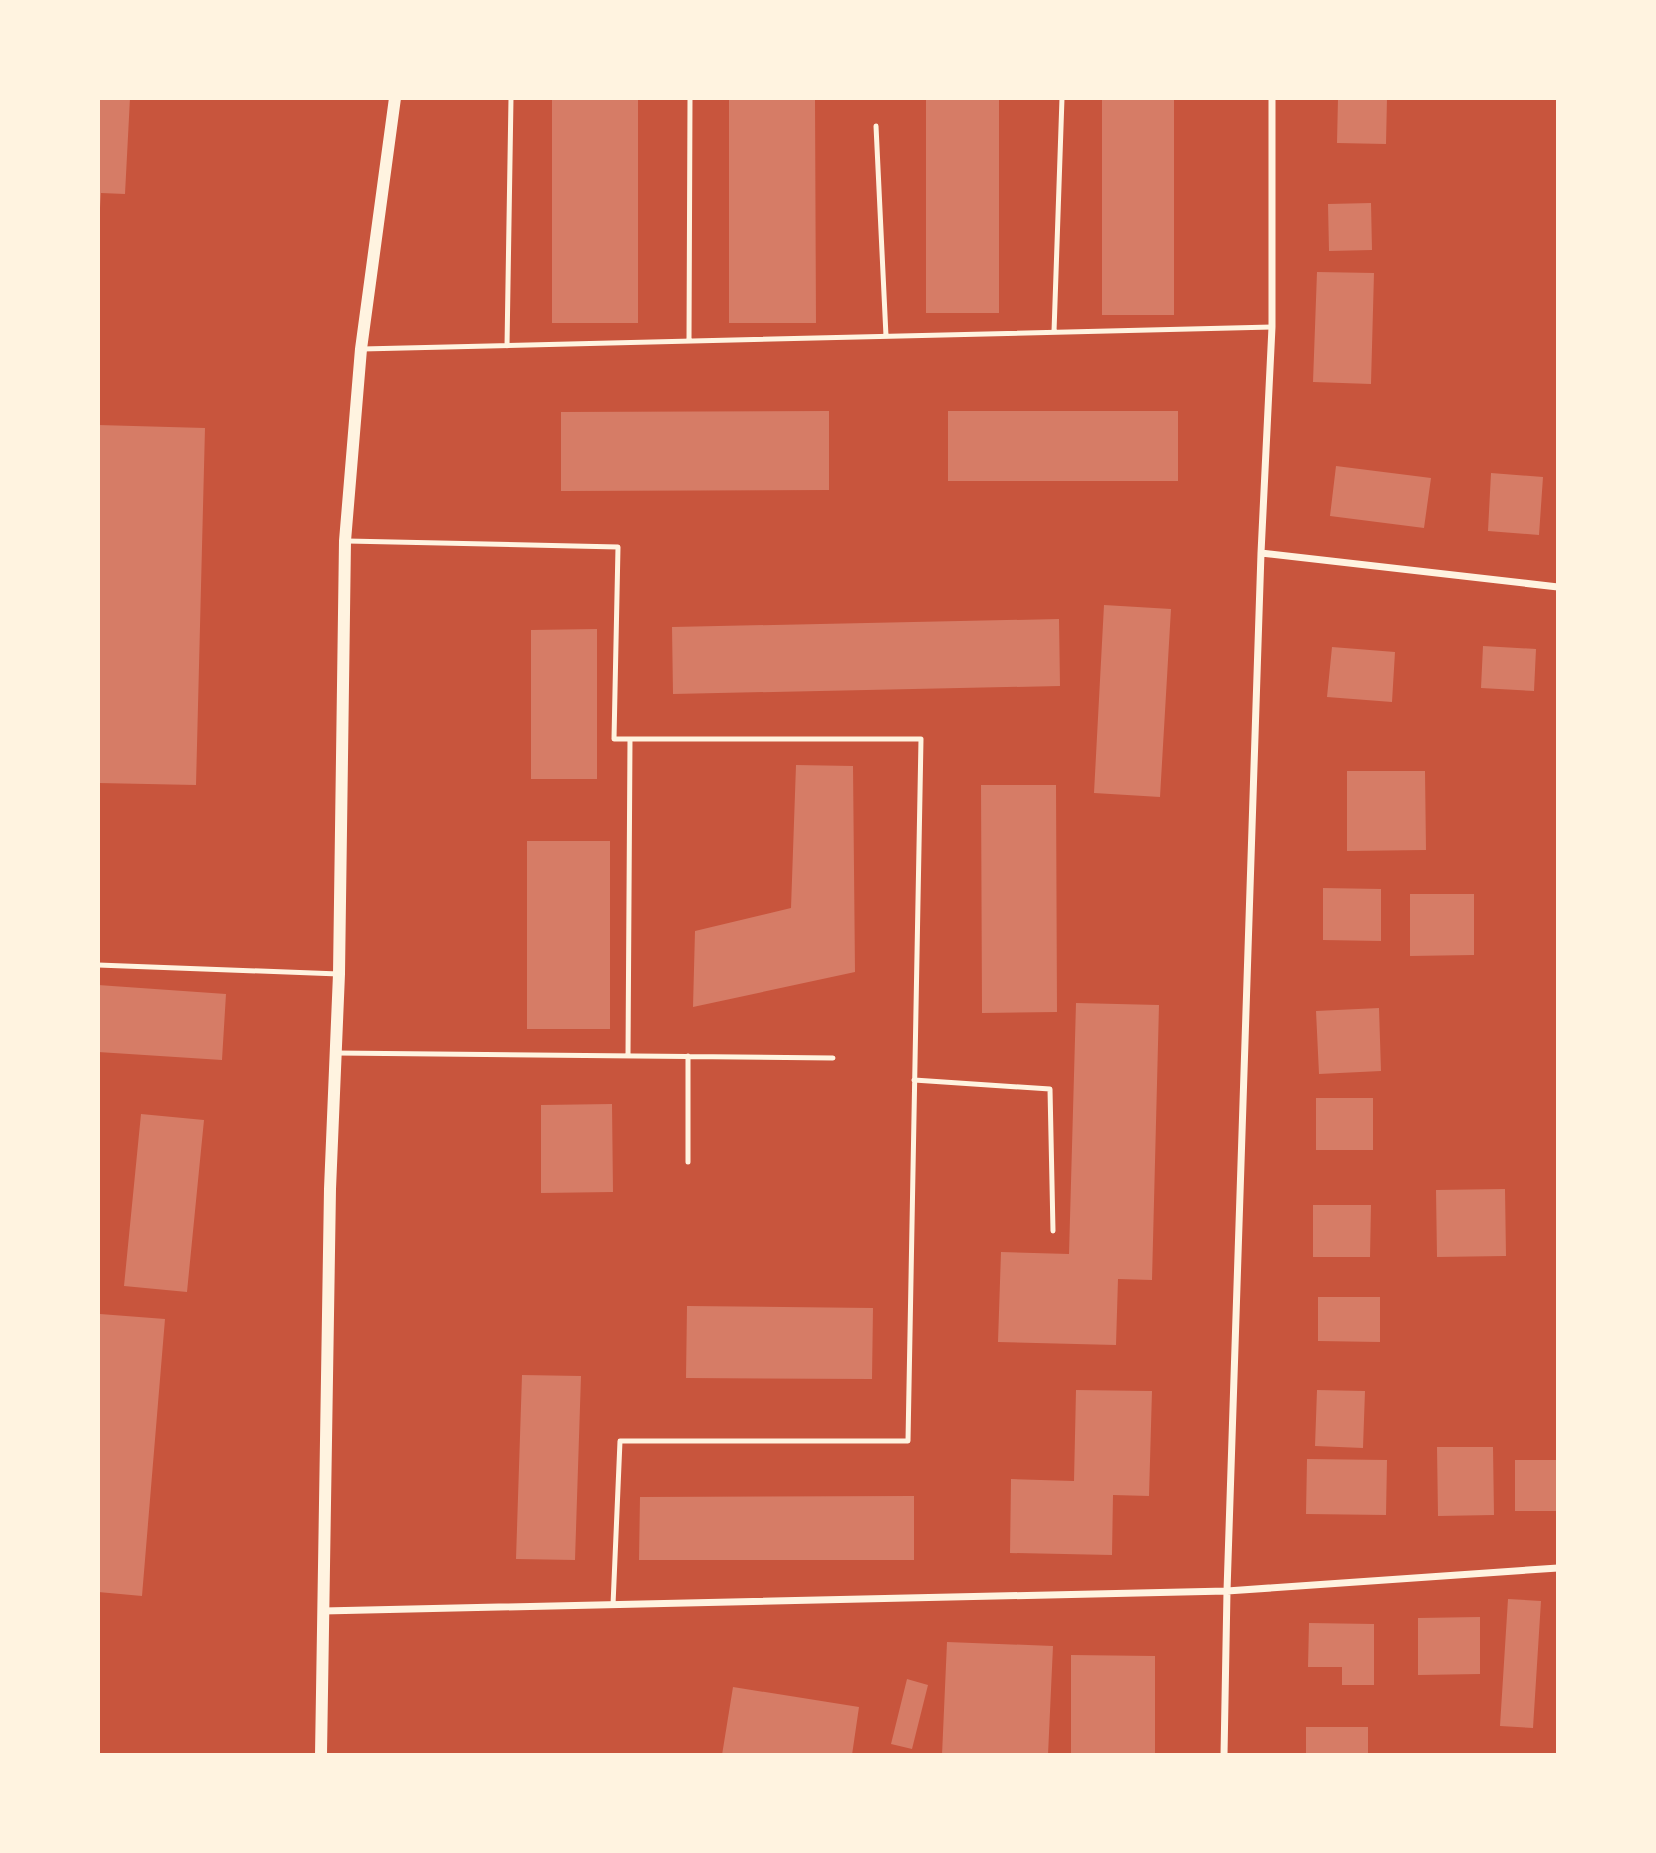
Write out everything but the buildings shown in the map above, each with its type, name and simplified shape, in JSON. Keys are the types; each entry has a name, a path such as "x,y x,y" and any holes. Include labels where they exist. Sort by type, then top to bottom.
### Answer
{"street":[{"path":"321,1755 330,1203 339,974 345,541 361,349 395,98"},
{"path":"1224,1755 1261,553 1272,327 1272,98"},
{"path":"1261,553 1558,587"},
{"path":"324,1611 1227,1591 1558,1568"}],"lane":[{"path":"507,346 511,98"},
{"path":"689,341 690,98"},
{"path":"1054,332 1062,98"},
{"path":"876,126 886,337"},
{"path":"361,349 1272,327"},
{"path":"345,541 618,547 614,739 921,739 908,1441 620,1441 613,1605"},
{"path":"628,1056 630,739"},
{"path":"98,965 339,974"},
{"path":"336,1053 832,1058"},
{"path":"688,1056 688,1162"},
{"path":"914,1080 1049,1089 1053,1231"}]}
